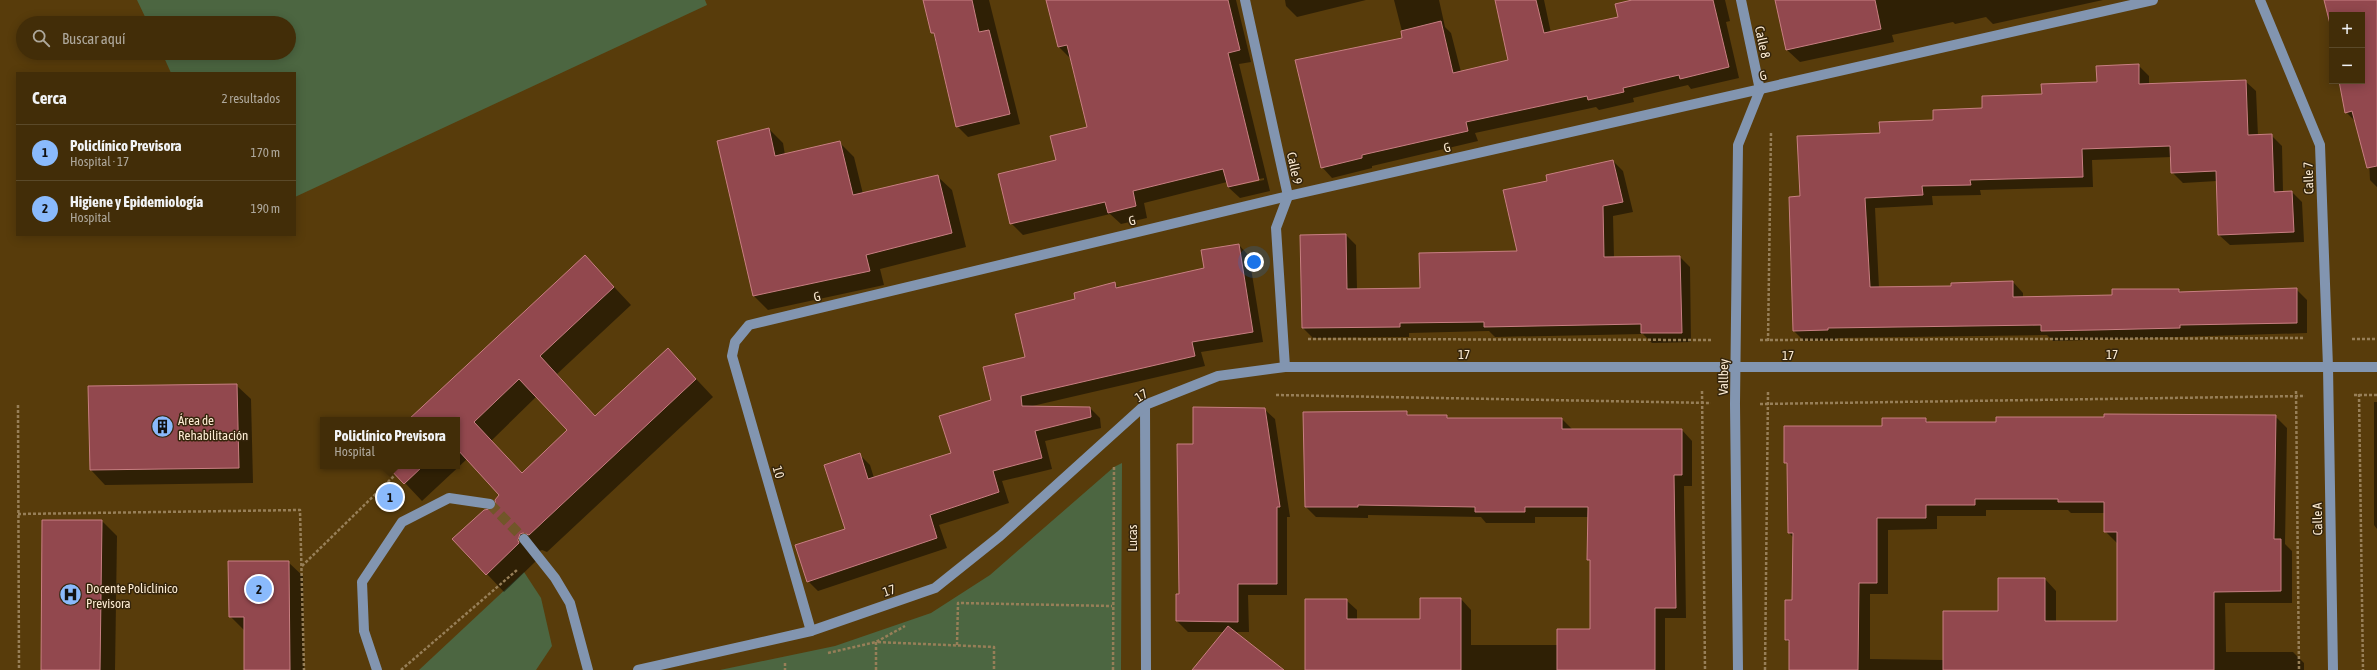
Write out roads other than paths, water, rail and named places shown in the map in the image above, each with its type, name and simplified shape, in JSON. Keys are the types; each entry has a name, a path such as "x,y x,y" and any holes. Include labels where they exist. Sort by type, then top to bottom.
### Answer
{"street":[{"name":"Calle 9","path":"1245,0 1288,196 1276,228 1284,367"},
{"name":"Calle 8","path":"1741,0 1760,90"},
{"name":"G","path":"749,325 1288,196 2153,0"},
{"name":"Calle 7","path":"2260,0 2320,146 2328,367"},
{"name":"Vallbey","path":"1738,670 1735,404 1737,340 1738,145 1760,90"},
{"name":"10","path":"749,325 735,342 732,356 812,631"},
{"name":"17","path":"638,670 812,631 935,588 1000,536 1145,405 1218,376 1284,367 2377,367"},
{"name":"Calle A","path":"2328,367 2333,670"},
{"name":"Lucas","path":"1145,405 1146,670"},
{"path":"378,670 364,631 362,582 402,522 449,498 490,504"},
{"path":"524,539 555,578 570,603 588,670"}],"tunnel":[{"path":"490,504 524,539"}],"place":[{"name":"Área de Rehabilitación","path":"163,427"},
{"name":"Policlínico Previsora","path":"390,497"},
{"name":"Higiene y Epidemiología","path":"259,589"},
{"name":"Docente Policlínico Previsora","path":"71,595"}]}
